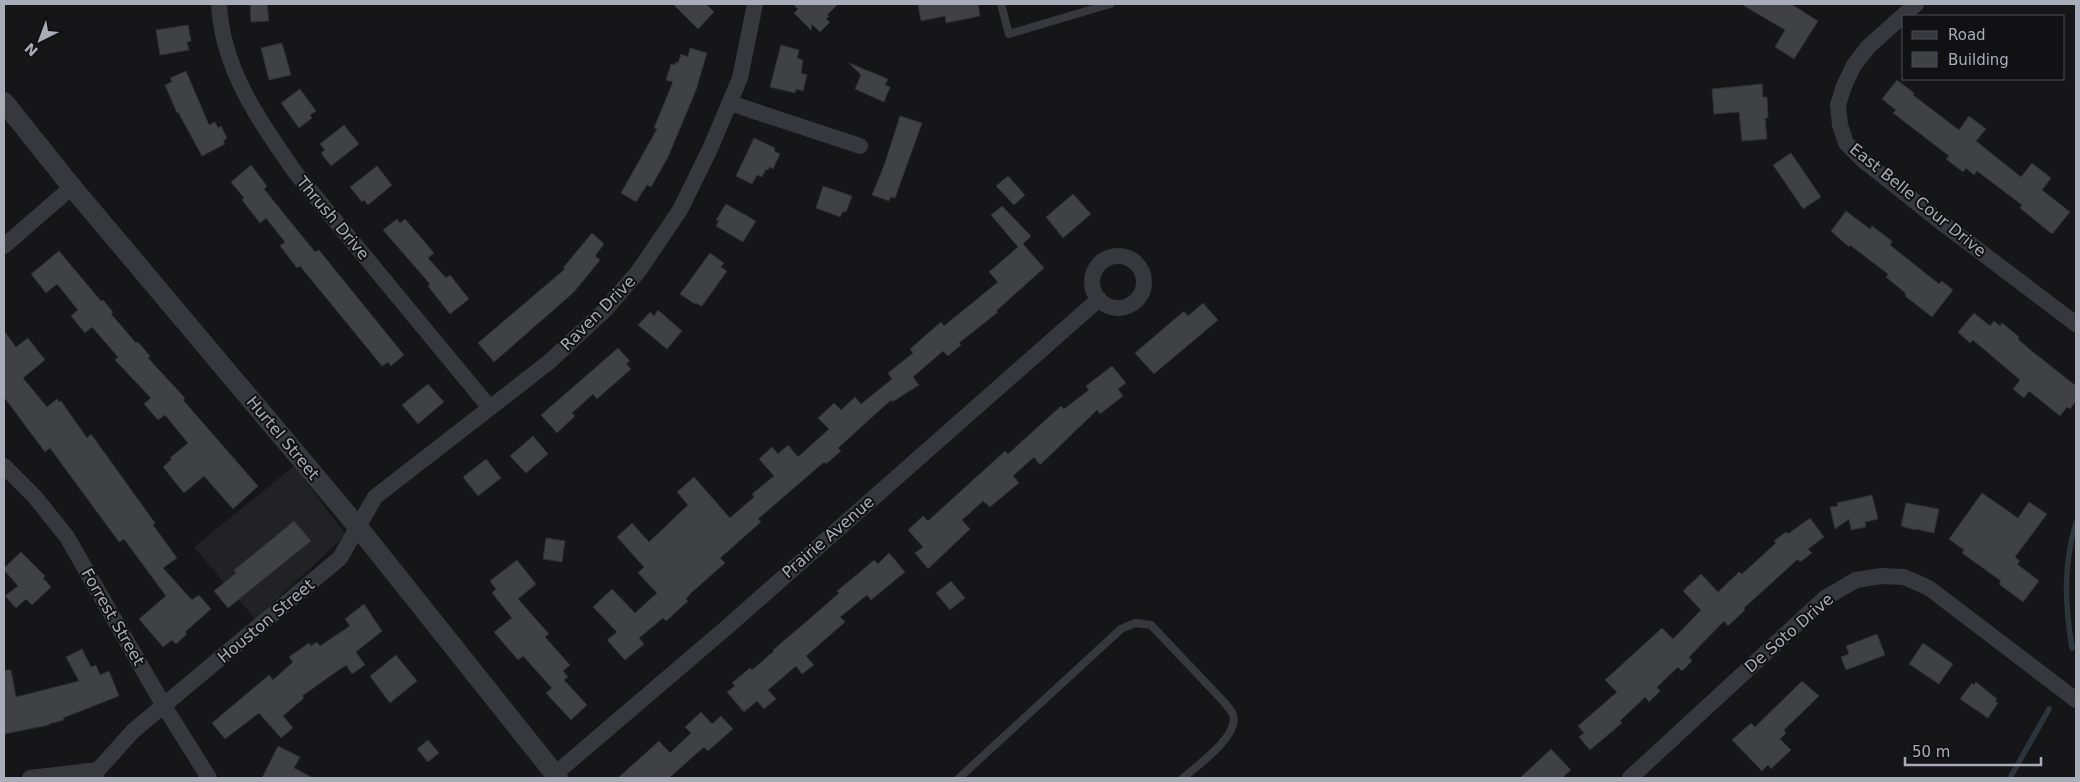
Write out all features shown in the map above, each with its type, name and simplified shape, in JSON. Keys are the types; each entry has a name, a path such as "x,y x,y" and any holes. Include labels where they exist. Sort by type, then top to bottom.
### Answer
{"street":[{"name":"Thrush Drive","path":"219,4 220,19 229,58 245,96 266,132 295,172 490,408"},
{"name":"Raven Drive","path":"358,527 375,497 548,362 604,311 638,272 680,210 710,149 740,78 755,4"},
{"name":"East Belle Cour Drive","path":"1904,15 1916,4"},
{"name":"East Belle Cour Drive","path":"1902,17 1868,47 1854,65 1844,86 1838,105 1840,125 1846,143 1864,161 1941,222 2076,324"},
{"name":"Hurtel Street","path":"4,102 72,187 358,527 557,776"},
{"path":"730,102 860,146"},
{"path":"4,246 72,187"},
{"name":"Prairie Avenue","path":"557,776 1099,299"},
{"name":"Forrest Street","path":"4,466 35,497 67,537 164,706 209,778"},
{"name":"Houston Street","path":"96,774 133,731 340,558 358,527"},
{"name":"De Soto Drive","path":"1630,778 1825,598 1856,580 1881,576 1904,577 1929,588 2076,700"},
{"path":"30,778 96,774"}],"lane":[{"path":"1001,4 1009,34 1110,4"},
{"path":"959,778 1122,629 1135,623 1152,625 1224,702 1234,716 1233,729 1227,738 1183,778"}],"shaded area":[{"path":"294,466 346,535 255,619 194,547"}],"building":[{"path":"250,4 267,4 269,21 251,22"},
{"path":"673,4 706,4 714,12 698,29"},
{"path":"793,4 838,4 827,15 829,16 826,19 830,22 820,32 812,24 811,30 794,13 798,9"},
{"path":"918,4 978,4 980,16 946,23 945,16 921,21"},
{"path":"1741,4 1791,4 1818,21 1794,59 1775,47 1785,30"},
{"path":"188,25 191,41 187,42 189,50 160,55 156,30"},
{"path":"282,43 291,75 269,80 261,48"},
{"path":"781,45 799,50 797,58 803,60 801,73 807,75 803,91 796,89 795,93 770,87"},
{"path":"690,48 707,53 696,90 668,157 651,187 647,185 636,202 621,193 657,129 654,128 673,82 666,80 671,64 675,65 676,62 678,63 681,54 688,57"},
{"path":"849,63 888,79 885,85 890,87 884,102 855,89 861,75"},
{"path":"186,71 209,125 215,122 218,128 221,126 227,138 223,141 225,144 202,156 177,113 165,85 172,82 170,78"},
{"path":"1897,80 1914,93 1913,95 1959,130 1969,116 1986,129 1976,141 2021,177 2032,163 2051,178 2042,190 2070,212 2052,234 2020,208 2022,205 1977,171 1974,175 1966,168 1963,172 1946,159 1949,156 1893,113 1896,110 1882,99"},
{"path":"1762,84 1763,97 1767,97 1768,118 1765,118 1767,139 1742,141 1739,112 1714,114 1712,89"},
{"path":"300,89 316,111 310,115 312,118 299,128 281,103"},
{"path":"900,116 922,123 895,198 891,197 889,201 872,195 885,163"},
{"path":"344,125 359,144 331,166 321,153 325,150 320,144"},
{"path":"754,138 775,148 774,151 780,154 773,169 769,167 768,170 766,169 762,177 757,175 752,184 736,176"},
{"path":"1791,153 1821,197 1803,209 1773,165"},
{"path":"251,165 267,186 264,189 315,252 319,250 404,355 391,366 388,362 382,366 300,266 297,268 280,246 285,242 266,218 260,223 242,200 244,198 231,182"},
{"path":"377,166 392,185 368,205 364,200 362,202 350,187"},
{"path":"1008,176 1025,195 1014,205 996,186"},
{"path":"823,186 852,196 846,212 843,211 840,217 816,208"},
{"path":"1073,194 1091,214 1063,238 1046,217"},
{"path":"726,204 756,221 743,242 716,226 719,221 716,220"},
{"path":"1002,206 1031,236 1023,244 1044,268 996,311 998,312 959,343 961,345 948,356 943,351 913,377 919,385 892,402 891,400 838,448 841,451 826,464 824,462 758,519 761,522 720,558 725,563 691,593 686,599 688,601 666,621 663,618 639,638 644,644 625,660 607,640 617,632 593,607 612,589 635,613 657,593 638,573 644,567 617,537 632,523 649,542 688,505 677,492 694,477 730,518 754,497 752,494 774,476 759,459 772,447 778,454 788,445 798,457 829,429 818,418 834,403 841,410 855,397 861,404 892,379 888,373 913,353 910,349 941,322 944,326 998,282 989,272 1018,247 991,215"},
{"path":"1846,211 1870,229 1872,226 1892,241 1890,245 1939,284 1942,281 1953,290 1932,317 1905,296 1906,294 1903,291 1886,277 1888,274 1850,245 1849,247 1831,231"},
{"path":"397,219 400,223 405,219 434,253 428,258 446,278 450,275 469,299 450,314 428,286 430,284 383,230"},
{"path":"592,233 604,244 595,256 600,260 574,292 494,362 478,343 565,269 563,268"},
{"path":"59,251 101,301 103,300 113,312 111,314 150,356 148,358 185,398 183,400 258,486 233,509 204,476 184,493 163,467 172,459 170,458 188,443 165,415 158,420 144,404 151,398 115,360 118,357 92,327 85,333 71,316 78,310 57,284 46,293 31,274"},
{"path":"710,253 724,263 721,267 727,271 702,306 695,304 680,294"},
{"path":"1203,303 1218,320 1154,374 1135,353 1184,311 1188,316"},
{"path":"658,310 682,331 667,349 638,325 650,312 654,316"},
{"path":"1974,313 1990,326 1994,321 2000,326 2002,323 2019,337 2018,339 2028,348 2076,386 2076,401 2070,409 2067,407 2060,416 2029,391 2024,398 2013,389 2020,380 1973,340 1970,343 1958,332"},
{"path":"4,331 16,347 28,338 45,360 23,378 47,407 57,399 59,402 61,401 87,438 91,434 155,523 153,525 177,558 163,568 192,600 199,595 211,609 185,632 187,634 176,644 172,640 163,647 139,619 166,596 124,539 119,542 50,448 45,452 4,397"},
{"path":"618,348 630,361 626,364 631,369 597,399 593,394 572,413 575,416 557,433 541,415"},
{"path":"1112,366 1126,383 1118,389 1123,396 1100,414 1097,410 1040,465 1034,457 1013,476 1019,483 990,507 983,501 962,520 970,529 928,569 915,553 923,547 908,530 923,516 928,521 1005,451 1008,454 1061,406 1064,409 1089,390 1086,386"},
{"path":"428,384 444,402 418,424 402,405"},
{"path":"533,436 548,454 526,473 510,456"},
{"path":"486,459 501,478 478,496 463,477"},
{"path":"1982,493 2018,518 2029,502 2047,514 2015,557 2020,561 2017,564 2039,581 2023,602 1999,584 2001,581 1962,553 1964,550 1949,539"},
{"path":"1872,495 1878,519 1865,522 1866,527 1851,530 1849,519 1835,529 1830,507 1838,506 1837,503"},
{"path":"1906,503 1939,509 1934,533 1901,526"},
{"path":"1810,518 1824,537 1808,549 1812,553 1800,562 1798,559 1744,608 1745,610 1728,626 1724,621 1689,657 1692,661 1682,671 1678,667 1657,687 1660,691 1649,702 1645,697 1620,721 1622,723 1590,750 1579,737 1584,733 1578,726 1617,692 1605,680 1662,628 1673,639 1701,610 1683,591 1701,574 1718,592 1739,572 1742,574 1776,543 1774,541 1786,532 1788,534"},
{"path":"294,521 311,541 228,608 214,591 236,573 234,570"},
{"path":"546,538 565,541 562,562 543,559"},
{"path":"21,552 45,576 43,578 51,587 32,605 26,599 16,608 5,596 18,586 4,568"},
{"path":"889,553 905,572 871,600 867,595 840,617 845,622 806,656 814,665 802,674 796,666 768,690 776,699 764,709 757,701 744,712 727,692 735,686 732,683 750,668 752,670 774,651 839,593 837,591 874,560 878,564"},
{"path":"517,560 536,584 518,599 549,634 545,637 570,665 563,671 568,677 564,680 587,705 571,720 546,693 552,688 523,656 518,660 494,632 512,618 492,593 496,589 490,581"},
{"path":"951,581 965,598 950,610 936,593"},
{"path":"364,604 382,631 356,652 365,665 352,674 346,665 302,696 304,698 283,716 293,728 281,738 259,713 225,739 212,723 269,675 273,680 293,662 289,657 309,643 311,646 317,642 320,646 350,626 345,619"},
{"path":"1877,634 1885,655 1846,670 1841,657 1849,654 1846,646"},
{"path":"1923,643 1953,664 1939,684 1909,664"},
{"path":"82,649 91,667 96,665 100,675 109,671 119,696 49,725 4,734 4,670 11,670 16,697 79,681 66,657"},
{"path":"396,655 417,681 390,703 370,676"},
{"path":"1802,681 1819,696 1784,730 1786,733 1780,739 1791,750 1771,769 1768,765 1762,771 1732,740 1751,723 1755,727"},
{"path":"1976,682 1997,699 1995,701 1998,703 1988,718 1960,699 1972,683 1974,685"},
{"path":"701,712 712,724 721,716 733,729 708,751 704,747 669,778 618,778 659,741 670,753 691,733 685,727"},
{"path":"428,740 439,753 428,762 417,749"},
{"path":"278,746 300,757 294,768 313,778 262,778"},
{"path":"1551,749 1571,770 1562,778 1520,778"}],"waterway":[{"path":"2072,648 2066,585 2069,554 2076,523"},
{"path":"2010,778 2049,709"}]}
